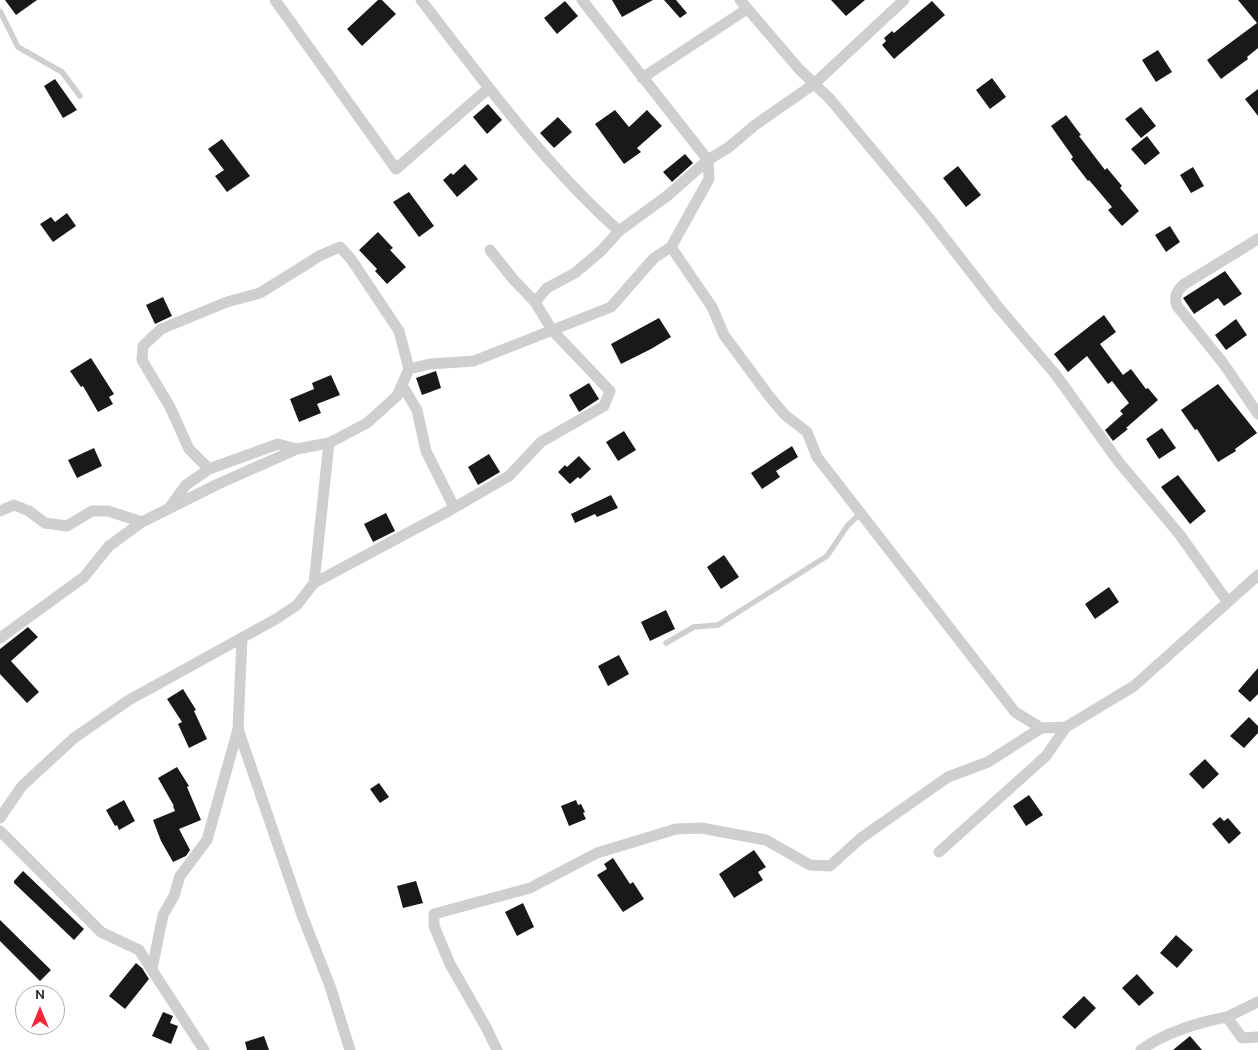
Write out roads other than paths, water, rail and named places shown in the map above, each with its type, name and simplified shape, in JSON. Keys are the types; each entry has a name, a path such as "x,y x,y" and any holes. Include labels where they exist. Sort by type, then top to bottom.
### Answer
{"street":[{"path":"275,0 396,170 489,88"},
{"path":"421,0 510,114 586,202 619,231"},
{"path":"409,369 430,364 474,361 611,307 654,258 671,247 709,179 708,160 582,0"},
{"path":"535,302 547,288 575,273 601,251 619,231 667,196 708,160 729,147 755,125 814,84 904,0"},
{"path":"642,78 743,4 798,69 830,99 929,218 998,308 1056,375 1118,461 1180,535 1227,602"},
{"path":"1258,239 1183,285 1176,292 1175,300 1176,306 1223,363 1258,414"},
{"path":"0,638 84,577 109,546 142,522 218,484 297,450 329,443 367,423 397,396 409,369 399,331 351,259 340,247 321,255 260,293 227,302 161,329 143,346 142,360 170,407 189,449 209,469"},
{"path":"671,247 712,307 724,335 780,408 806,432 816,458 1015,712 1041,728 1066,728"},
{"path":"0,818 22,786 74,738 129,700 276,619 297,604 314,583 509,476 541,442 604,406 610,391 552,330 535,302 513,279 490,250"},
{"path":"402,385 417,410 426,451 454,507"},
{"path":"314,583 329,443"},
{"path":"168,510 186,485 209,469 278,444 297,450"},
{"path":"0,511 14,505 29,511 45,523 67,526 92,512 108,511 142,522"},
{"path":"938,852 1046,756 1066,728 1134,686 1258,575"},
{"path":"152,969 163,915 174,896 180,876 207,840 238,729 242,638"},
{"path":"497,1050 450,964 434,926 434,914 530,888 597,853 676,829 701,828 766,840 810,865 830,866 861,838 948,777 988,762 1041,728"},
{"path":"238,729 302,915 330,986 350,1050"},
{"path":"0,831 101,932 139,950 204,1050"},
{"path":"1141,1050 1149,1044 1201,1022 1227,1017 1258,1002"},
{"path":"1227,1017 1242,1038 1258,1037"}],"lane":[{"path":"0,11 18,47 62,72 80,96"},
{"path":"666,643 694,627 718,625 827,556 848,525 860,514"}]}
